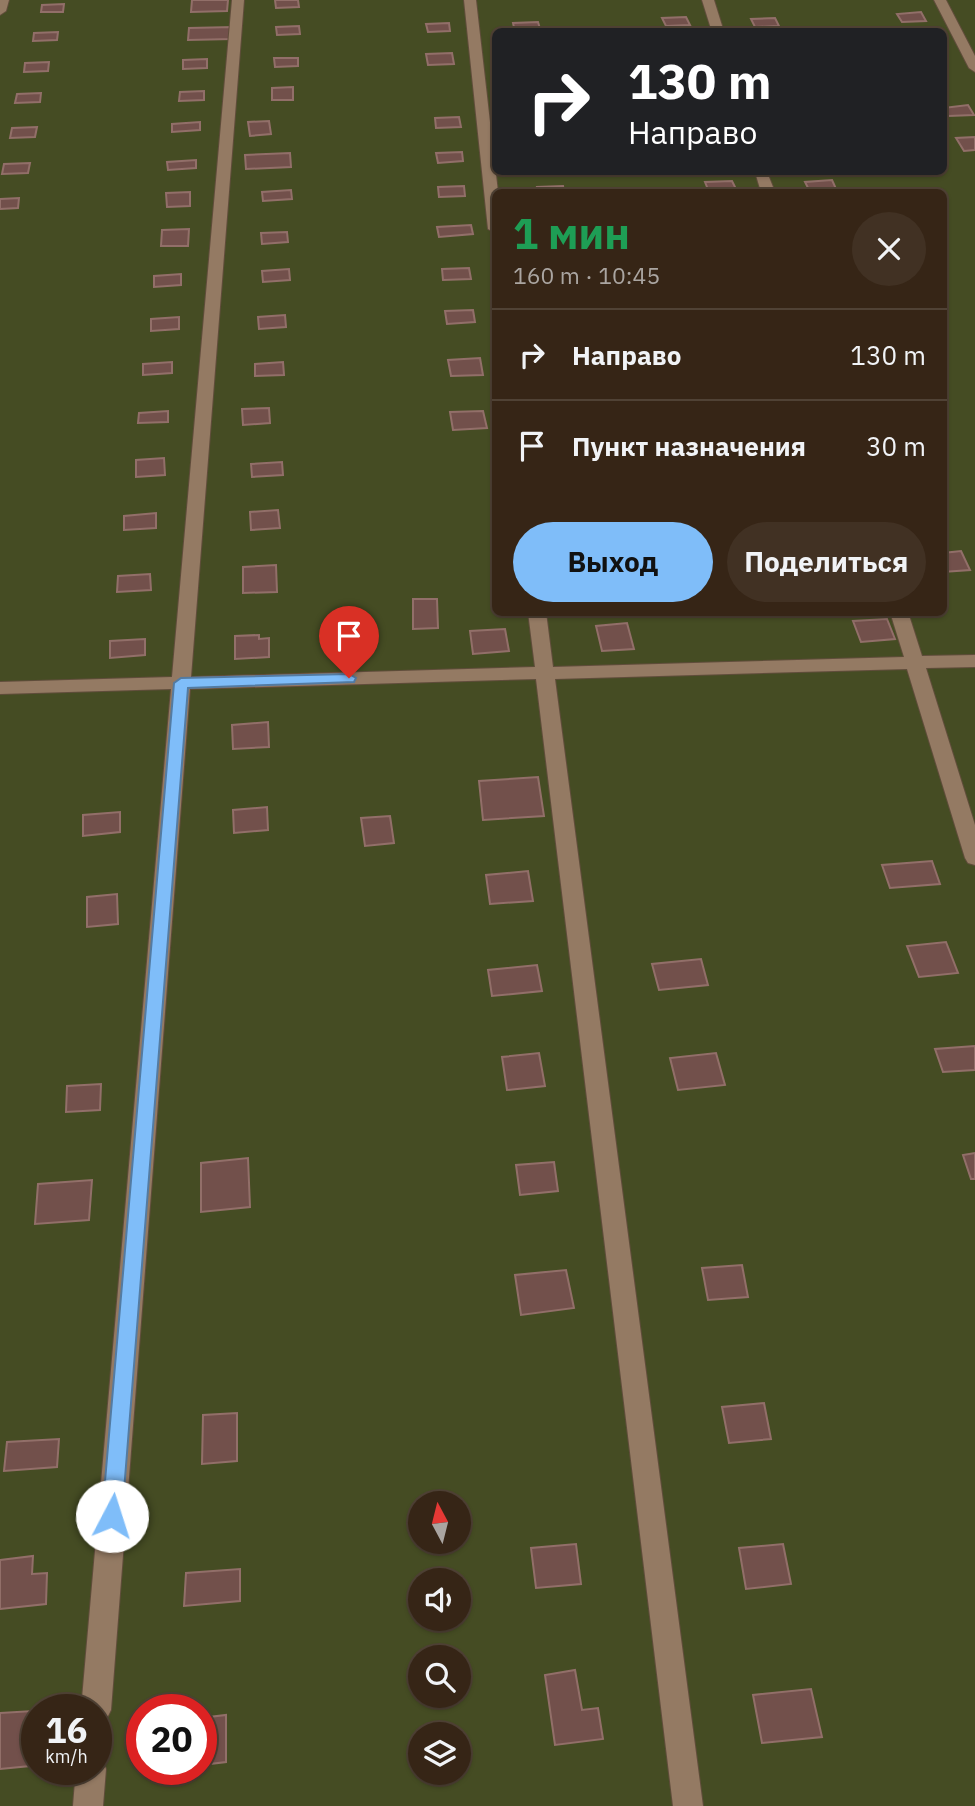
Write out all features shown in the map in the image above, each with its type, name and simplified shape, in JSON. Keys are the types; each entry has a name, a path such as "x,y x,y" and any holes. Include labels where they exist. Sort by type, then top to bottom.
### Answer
{"lane":[{"path":"0,11 3,0"},
{"path":"97,1694 238,0"},
{"path":"470,0 492,202"},
{"path":"708,0 717,28"},
{"path":"940,0 975,68"},
{"path":"537,616 688,1806"},
{"path":"900,616 975,858"},
{"path":"0,688 975,661"},
{"path":"88,1806 90,1785"}],"green space":[{"path":"0,0 975,0 975,1806 0,1806"}],"building":[{"path":"192,0 228,0 227,11 191,12"},
{"path":"275,0 298,0 299,7 276,8"},
{"path":"64,4 63,12 41,12 42,5"},
{"path":"921,12 926,21 902,22 897,14"},
{"path":"686,17 690,25 666,26 662,18"},
{"path":"775,18 779,26 755,27 751,19"},
{"path":"538,22 540,28 514,28 513,23"},
{"path":"449,23 450,31 428,32 426,24"},
{"path":"299,26 300,34 277,35 276,27"},
{"path":"233,27 232,39 188,40 189,28"},
{"path":"58,32 57,40 33,41 34,33"},
{"path":"452,53 454,64 428,65 426,54"},
{"path":"274,58 298,58 298,66 275,67"},
{"path":"207,59 207,68 183,69 183,60"},
{"path":"49,62 48,71 24,72 25,63"},
{"path":"293,87 293,100 272,100 272,88"},
{"path":"204,91 204,100 179,101 180,92"},
{"path":"41,93 40,102 15,103 17,94"},
{"path":"968,105 974,115 948,116 947,108"},
{"path":"459,117 461,127 436,128 435,118"},
{"path":"269,121 271,134 250,136 248,122"},
{"path":"200,122 200,130 172,132 172,124"},
{"path":"37,127 35,137 10,138 12,128"},
{"path":"975,137 975,150 964,151 956,138"},
{"path":"462,152 463,161 438,163 436,153"},
{"path":"290,153 291,167 246,169 245,155"},
{"path":"196,160 196,168 168,170 167,162"},
{"path":"30,163 28,173 2,174 4,164"},
{"path":"832,180 836,189 808,189 805,182"},
{"path":"732,181 736,189 708,189 705,182"},
{"path":"464,186 465,196 439,197 438,187"},
{"path":"563,186 564,189 537,189"},
{"path":"291,190 292,199 263,201 262,192"},
{"path":"190,192 190,206 167,207 166,193"},
{"path":"19,198 18,208 0,209 0,199"},
{"path":"471,225 473,234 439,237 437,227"},
{"path":"189,229 188,246 161,246 162,230"},
{"path":"287,232 288,242 262,244 261,233"},
{"path":"469,268 471,279 443,280 442,269"},
{"path":"289,269 290,280 263,282 262,271"},
{"path":"181,274 181,285 154,287 154,276"},
{"path":"473,310 475,322 447,324 445,311"},
{"path":"285,315 286,327 259,329 258,317"},
{"path":"179,317 179,329 151,331 151,319"},
{"path":"480,358 483,375 451,376 448,360"},
{"path":"172,362 172,373 143,375 143,364"},
{"path":"283,362 284,375 255,376 255,364"},
{"path":"269,408 270,423 243,425 242,409"},
{"path":"168,411 168,422 138,423 139,413"},
{"path":"483,411 487,428 453,430 450,412"},
{"path":"164,458 165,475 136,477 136,460"},
{"path":"282,462 283,475 252,477 251,464"},
{"path":"278,510 280,528 251,530 250,512"},
{"path":"156,513 156,528 124,530 124,516"},
{"path":"961,551 970,570 947,572 947,553"},
{"path":"276,565 277,592 243,593 243,567"},
{"path":"150,574 151,590 117,592 118,576"},
{"path":"413,599 437,599 438,628 413,629"},
{"path":"887,619 895,639 861,642 853,621"},
{"path":"627,623 634,649 602,651 596,626"},
{"path":"505,629 509,651 473,654 470,631"},
{"path":"259,635 259,639 269,638 269,657 235,659 235,636"},
{"path":"145,639 145,655 110,658 110,641"},
{"path":"268,722 269,747 233,749 232,725"},
{"path":"538,777 544,816 483,820 479,781"},
{"path":"267,807 268,830 234,833 233,810"},
{"path":"120,812 120,832 83,836 83,815"},
{"path":"390,816 394,843 365,846 361,818"},
{"path":"932,861 940,884 890,888 882,865"},
{"path":"528,871 533,901 490,904 486,875"},
{"path":"117,894 118,924 87,927 87,897"},
{"path":"946,942 958,973 919,977 907,946"},
{"path":"701,959 708,985 659,990 652,964"},
{"path":"537,965 542,991 492,996 488,970"},
{"path":"975,1046 975,1070 943,1072 935,1049"},
{"path":"539,1053 545,1086 507,1090 502,1057"},
{"path":"716,1053 725,1085 678,1090 670,1058"},
{"path":"101,1084 100,1110 66,1112 67,1086"},
{"path":"975,1153 975,1179 971,1179 963,1155"},
{"path":"248,1158 250,1207 201,1212 201,1163"},
{"path":"554,1162 558,1191 520,1195 516,1165"},
{"path":"92,1180 89,1220 35,1224 38,1184"},
{"path":"742,1265 748,1297 708,1300 702,1268"},
{"path":"566,1270 574,1308 521,1315 515,1275"},
{"path":"764,1403 771,1439 729,1443 722,1407"},
{"path":"237,1413 237,1461 202,1464 203,1415"},
{"path":"59,1439 57,1467 4,1471 7,1442"},
{"path":"576,1544 581,1584 536,1588 531,1548"},
{"path":"783,1544 791,1584 746,1589 739,1548"},
{"path":"33,1556 32,1574 47,1573 46,1604 0,1609 0,1560"},
{"path":"240,1569 240,1601 184,1606 186,1573"},
{"path":"575,1670 582,1710 598,1708 603,1739 555,1745 545,1675"},
{"path":"811,1689 822,1737 762,1743 753,1695"},
{"path":"21,1712 21,1767 0,1769 0,1713"},
{"path":"226,1715 226,1762 217,1763 217,1716"}],"route":[{"path":"112,1516 181,683 349,678"}]}
